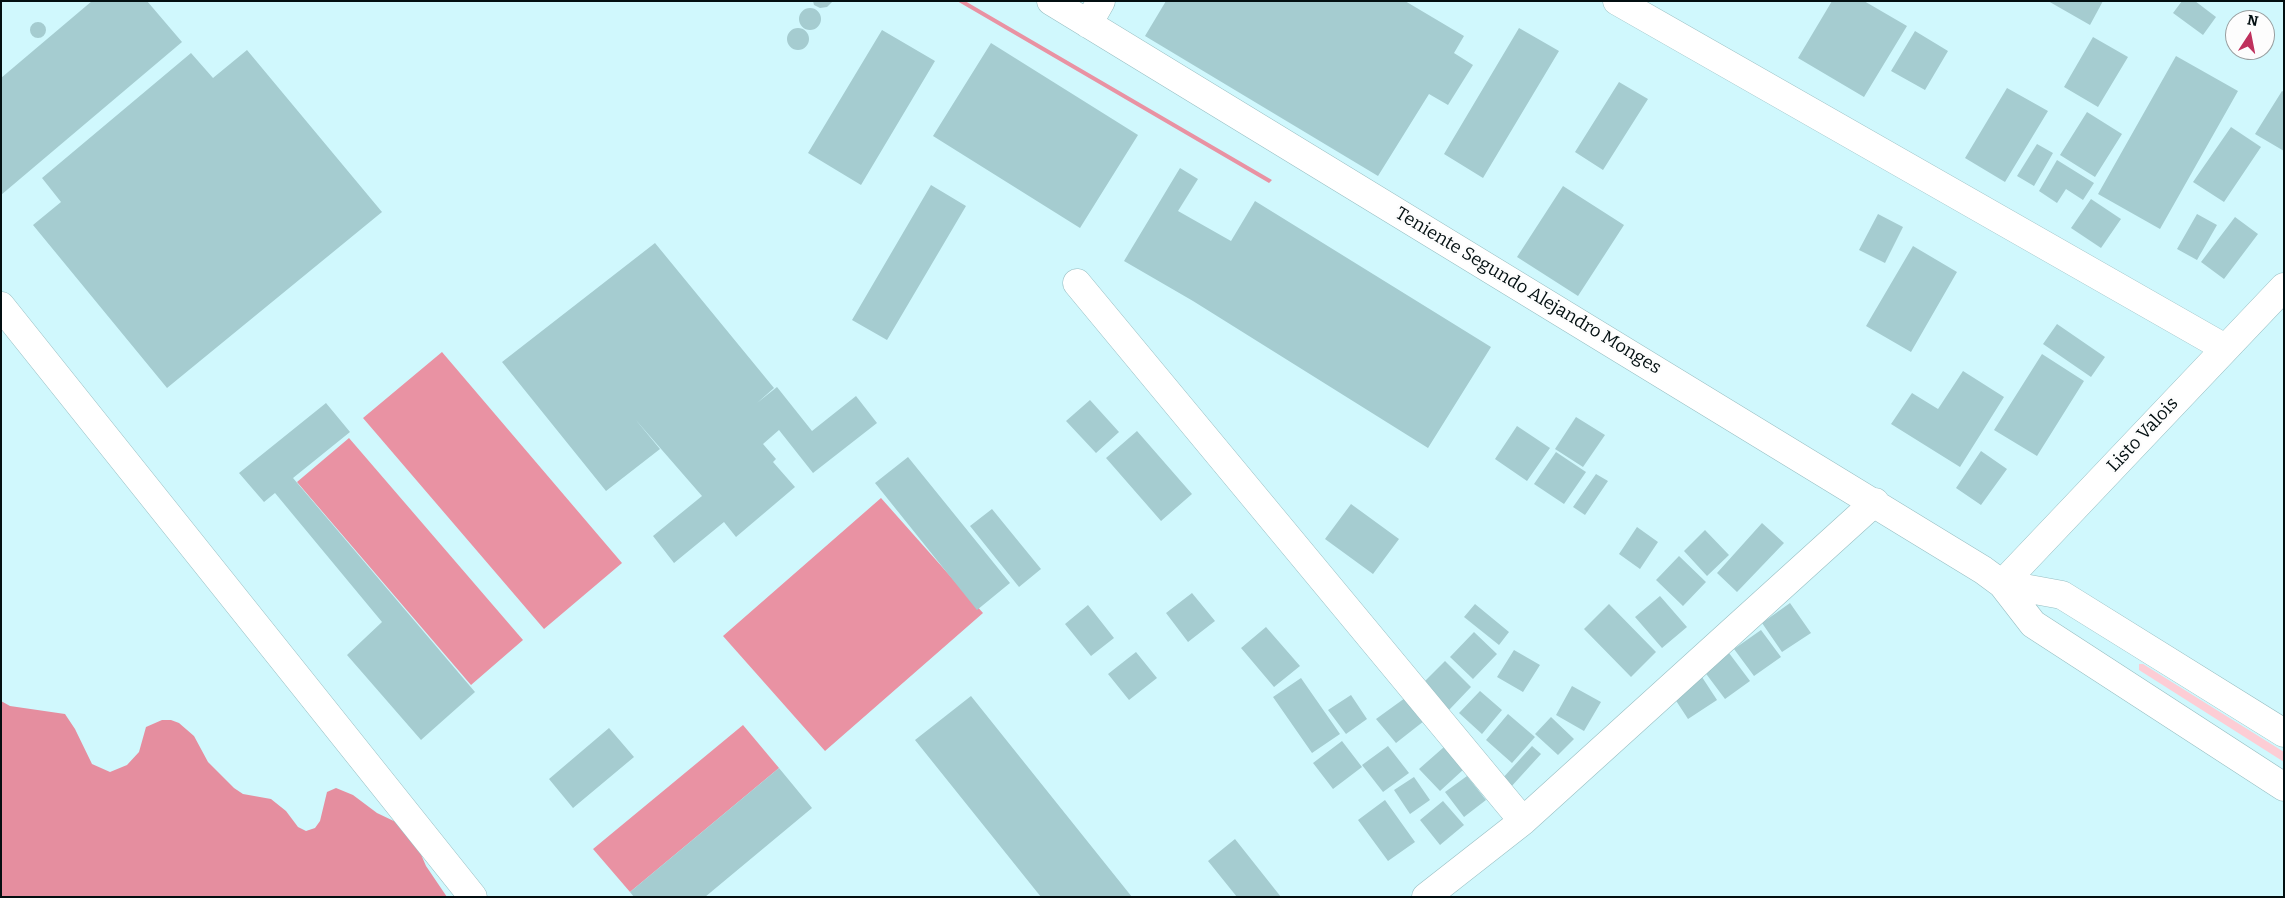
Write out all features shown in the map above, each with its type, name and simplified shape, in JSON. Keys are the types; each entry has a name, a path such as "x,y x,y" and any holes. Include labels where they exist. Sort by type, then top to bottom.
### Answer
{"street":[{"name":"Teniente Segundo Alejandro Monges","path":"1051,1 1094,13 1875,502 2002,584 2033,624 2284,787"},
{"path":"1617,1 2225,348"},
{"path":"1077,283 1523,821"},
{"name":"Listo Valois","path":"2002,584 2284,287"},
{"path":"1,306 473,897"},
{"path":"1426,897 1523,821 1875,502"},
{"name":"Teniente Segundo Alejandro Monges","path":"2002,584 2062,595 2284,733"}],"shaded area":[{"path":"957,1 965,1 1272,180 1269,183"},
{"path":"442,352 622,563 544,629 363,418"},
{"path":"349,438 523,640 471,685 297,482"},
{"path":"881,498 983,613 825,751 723,636"},
{"path":"2139,664 2143,664 2284,752 2284,762 2139,670"},
{"path":"1,701 10,706 65,714 75,729 92,764 110,772 127,765 139,752 146,727 162,720 171,720 179,723 194,736 208,762 234,788 243,794 271,799 286,811 298,827 306,831 315,828 320,821 327,792 336,788 353,795 377,813 400,824 414,838 426,866 447,897 1,897"},
{"path":"743,725 779,768 630,892 593,849"}],"building":[{"path":"92,1 147,1 182,42 1,195 1,78"},
{"path":"813,1 833,1 827,7 820,8 814,5"},
{"path":"1166,1 1405,1 1464,36 1454,53 1473,65 1448,105 1429,94 1378,176 1145,36"},
{"path":"1832,1 1864,1 1907,26 1864,97 1798,58"},
{"path":"2048,1 2103,1 2090,25"},
{"path":"2182,1 2195,1 2216,17 2203,35 2173,13"},
{"path":"810,8 820,15 821,19 814,29 810,30 800,23 799,19 806,9"},
{"path":"38,22 44,24 46,30 44,36 38,38 32,36 30,30 32,24"},
{"path":"798,28 808,35 809,39 802,49 798,50 788,43 787,39 794,29"},
{"path":"1519,28 1559,51 1483,178 1444,154"},
{"path":"882,30 935,61 861,185 808,153"},
{"path":"1915,31 1948,51 1925,90 1891,71"},
{"path":"2093,37 2128,57 2098,107 2064,87"},
{"path":"991,43 1138,135 1080,228 933,136"},
{"path":"247,50 382,212 167,388 33,225 61,202 42,178 191,53 213,78"},
{"path":"2176,56 2238,91 2160,229 2098,194"},
{"path":"1619,82 1648,99 1603,170 1575,152"},
{"path":"2007,88 2048,111 2005,182 1965,158"},
{"path":"2282,91 2284,92 2284,151 2255,134"},
{"path":"2087,112 2122,134 2095,177 2060,155"},
{"path":"2231,127 2261,147 2224,202 2193,182"},
{"path":"2037,144 2053,153 2034,186 2017,176"},
{"path":"2057,160 2094,183 2083,200 2066,189 2057,203 2039,191"},
{"path":"1180,168 1198,179 1178,211 1231,241 1255,201 1491,347 1428,448 1193,301 1124,261"},
{"path":"931,185 966,206 887,340 852,320"},
{"path":"1563,186 1624,225 1578,296 1517,257"},
{"path":"2091,199 2121,219 2101,248 2071,228"},
{"path":"1878,214 1903,227 1885,263 1859,250"},
{"path":"2197,214 2217,225 2197,260 2177,249"},
{"path":"2235,217 2258,234 2224,279 2201,262"},
{"path":"655,243 774,388 757,403 777,387 812,431 856,396 877,423 813,473 779,430 763,444 776,459 773,462 795,487 736,537 724,522 674,563 653,536 702,496 635,419 660,449 606,491 502,362"},
{"path":"1913,246 1957,272 1911,352 1866,326"},
{"path":"2057,324 2105,357 2091,377 2043,344"},
{"path":"2042,354 2084,381 2037,456 1994,430"},
{"path":"1963,371 2004,397 1960,467 1891,424 1912,393 1938,409"},
{"path":"1090,400 1119,432 1096,453 1066,421"},
{"path":"326,403 350,432 293,478 475,692 421,740 347,655 382,622 275,493 264,502 239,473"},
{"path":"1576,417 1605,435 1583,467 1555,449"},
{"path":"1517,426 1550,448 1527,481 1495,459"},
{"path":"1137,431 1192,494 1161,521 1106,458"},
{"path":"1981,451 2007,469 1981,505 1956,488"},
{"path":"1556,452 1586,472 1564,504 1534,484"},
{"path":"908,457 1010,583 977,610 875,483"},
{"path":"1596,474 1608,481 1585,515 1573,507"},
{"path":"1351,504 1399,539 1373,574 1325,539"},
{"path":"992,509 1041,569 1019,587 970,526"},
{"path":"1762,523 1784,543 1737,592 1717,573"},
{"path":"1637,527 1658,542 1640,569 1619,554"},
{"path":"1705,530 1729,555 1707,576 1684,551"},
{"path":"1679,556 1706,582 1683,606 1656,580"},
{"path":"1192,593 1215,621 1188,642 1166,613"},
{"path":"1660,596 1687,627 1662,648 1635,617"},
{"path":"1790,603 1811,633 1782,652 1762,623"},
{"path":"1475,604 1509,632 1499,645 1464,617"},
{"path":"1609,604 1656,652 1631,677 1584,629"},
{"path":"1088,605 1114,638 1091,656 1065,624"},
{"path":"1266,627 1300,666 1274,687 1241,648"},
{"path":"1761,630 1781,657 1754,676 1734,649"},
{"path":"1474,632 1497,654 1473,679 1450,657"},
{"path":"1514,650 1540,665 1523,692 1497,677"},
{"path":"1136,652 1157,678 1129,700 1108,674"},
{"path":"1729,653 1750,681 1725,699 1704,671"},
{"path":"1445,661 1471,687 1449,710 1422,684"},
{"path":"1700,674 1717,700 1688,719 1671,693"},
{"path":"1301,678 1340,734 1312,753 1273,697"},
{"path":"1572,686 1601,702 1584,731 1556,715"},
{"path":"1480,691 1502,710 1482,734 1459,713"},
{"path":"1351,695 1367,719 1346,734 1328,710"},
{"path":"971,696 1132,897 1041,897 915,740"},
{"path":"1405,698 1424,721 1396,743 1376,719"},
{"path":"1508,714 1535,737 1512,763 1486,740"},
{"path":"1551,717 1574,739 1558,755 1535,734"},
{"path":"609,728 634,757 573,808 549,779"},
{"path":"1342,741 1362,767 1333,789 1313,763"},
{"path":"1388,746 1409,773 1383,792 1362,765"},
{"path":"1532,746 1541,754 1510,788 1501,780"},
{"path":"1444,747 1464,769 1440,791 1419,769"},
{"path":"779,768 812,808 705,897 634,897 630,892"},
{"path":"1467,776 1486,800 1464,817 1445,792"},
{"path":"1414,777 1430,800 1410,814 1394,790"},
{"path":"1385,800 1415,842 1388,861 1358,820"},
{"path":"1443,801 1464,825 1440,845 1420,820"},
{"path":"1235,839 1281,897 1237,897 1208,861"}]}
